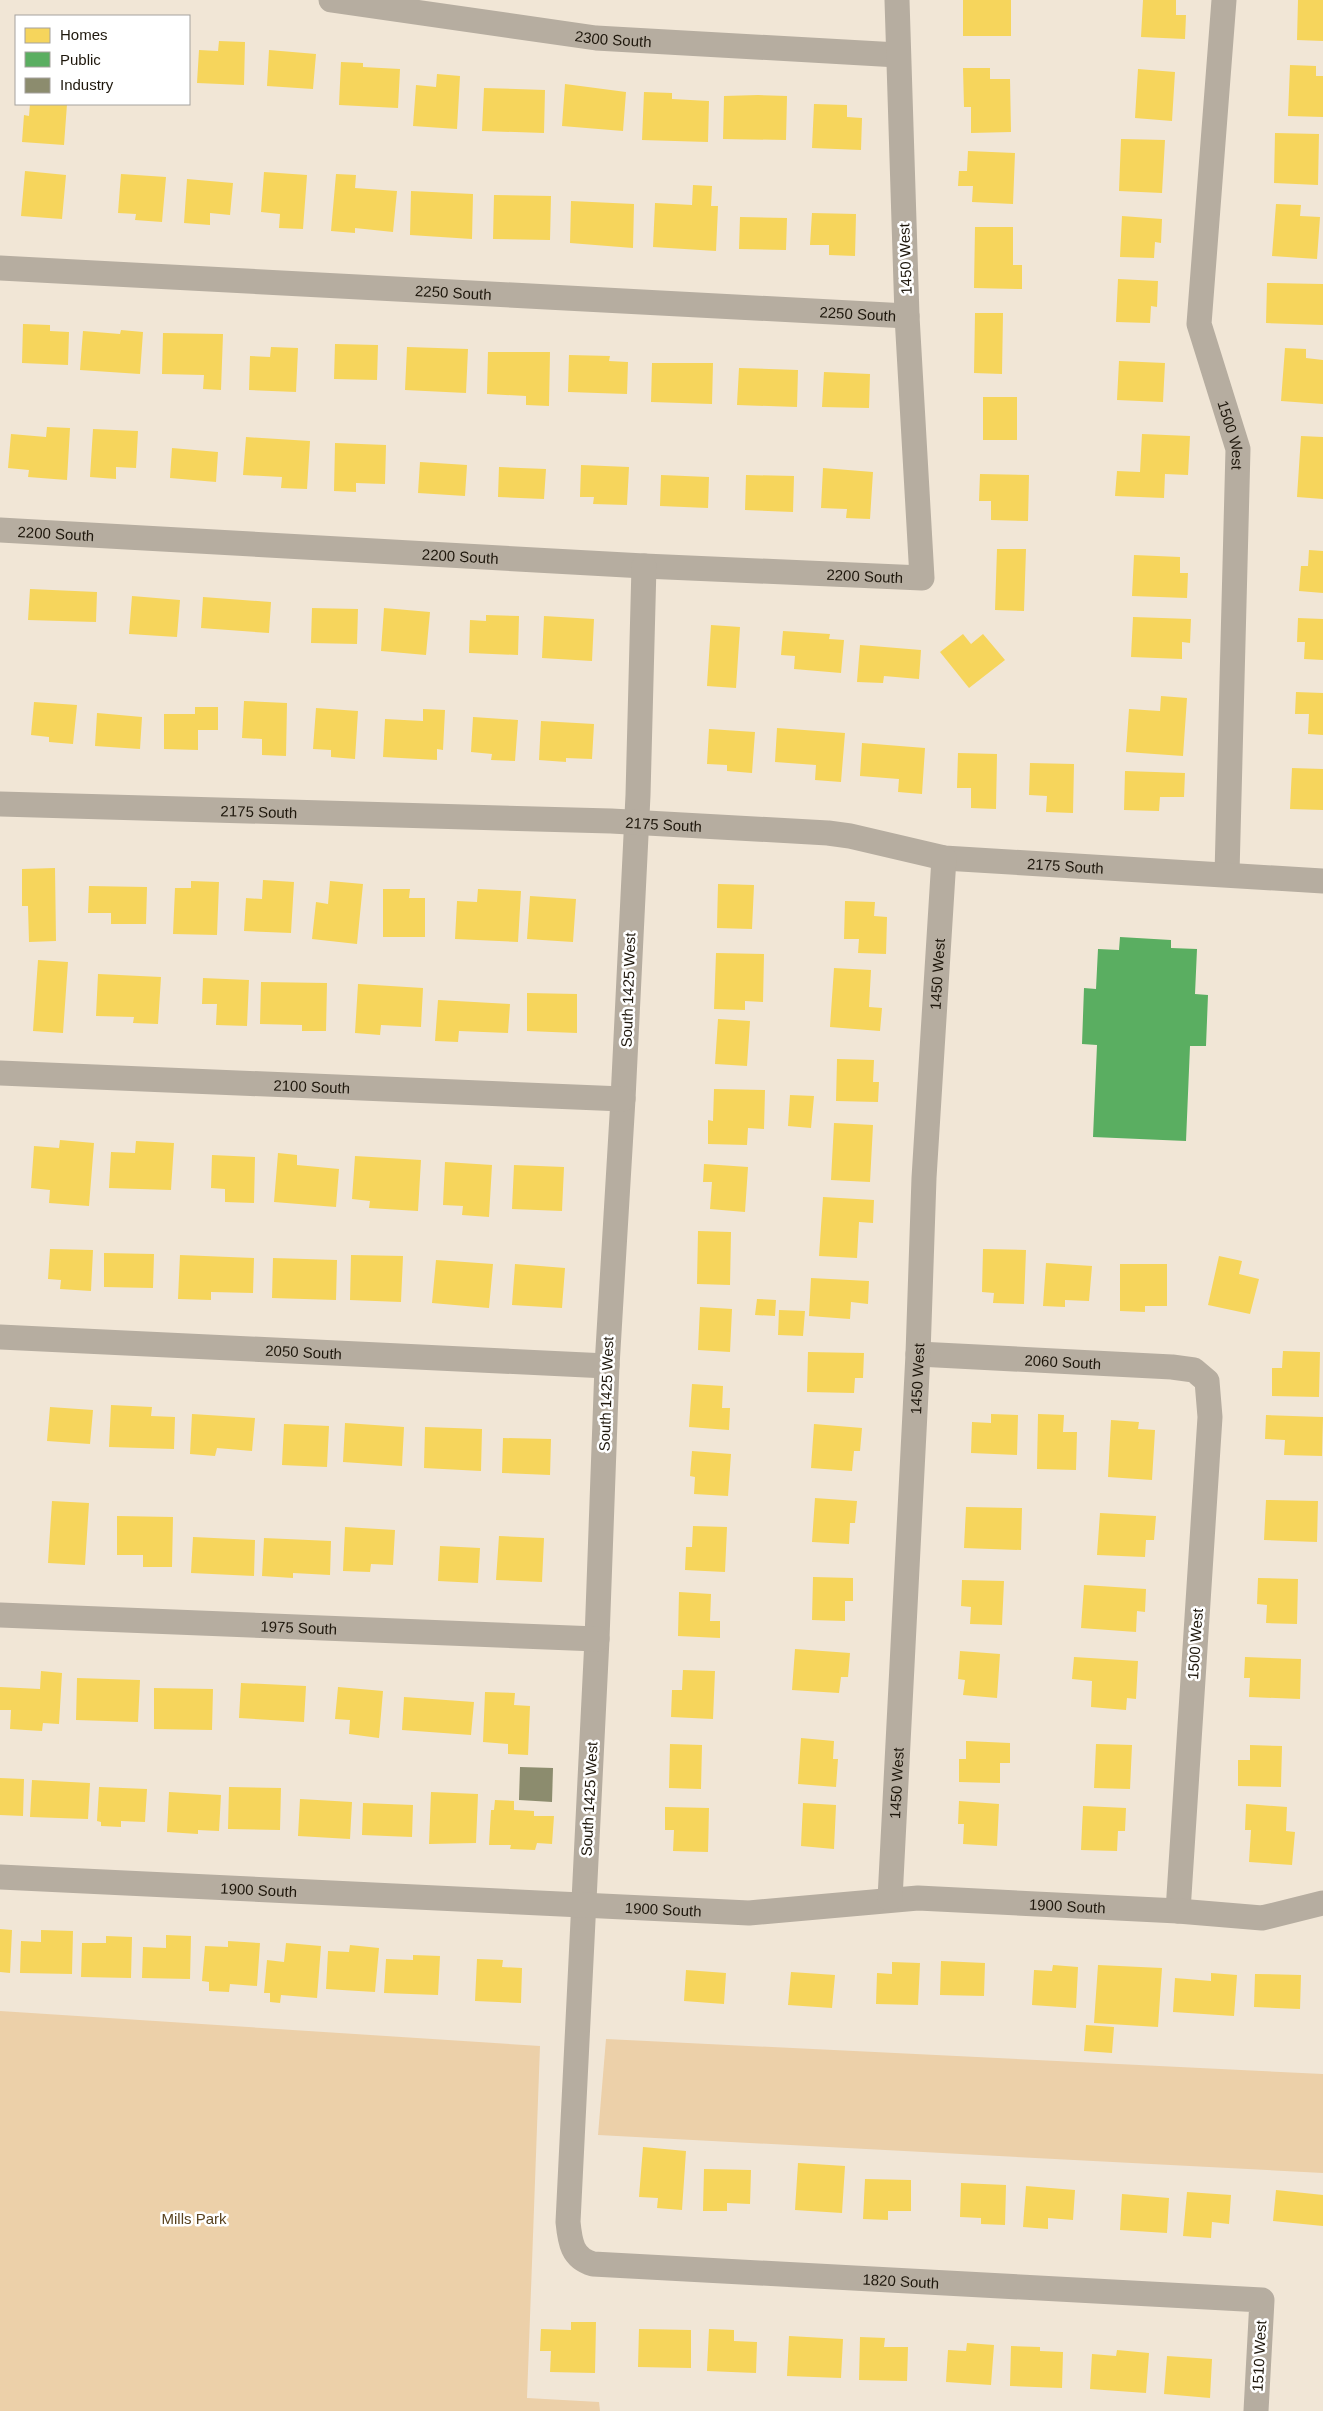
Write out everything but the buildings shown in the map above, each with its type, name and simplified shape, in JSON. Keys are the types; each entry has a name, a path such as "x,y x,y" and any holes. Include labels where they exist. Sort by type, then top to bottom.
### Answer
{"street":[{"name":"2300 South","path":"331,0 596,38 898,55"},
{"name":"1450 West","path":"897,0 907,316 922,578"},
{"name":"1500 West","path":"1224,0 1199,324 1238,449 1227,874"},
{"name":"2250 South","path":"0,268 907,316"},
{"name":"2200 South","path":"0,530 644,566 922,578"},
{"name":"South 1425 West","path":"568,2222 597,1639 607,1366 623,1099 644,566"},
{"name":"2175 South","path":"0,804 635,822 828,833 850,836 944,858 1034,865 1227,874 1323,881"},
{"name":"1450 West","path":"890,1899 918,1354 924,1178 944,858"},
{"name":"2100 South","path":"0,1073 623,1099"},
{"name":"2050 South","path":"0,1337 607,1366"},
{"name":"2060 South","path":"918,1354 1172,1367 1194,1370 1205,1378"},
{"name":"1500 West","path":"1178,1911 1210,1417 1210,1395 1205,1378"},
{"name":"1975 South","path":"0,1615 597,1639"},
{"name":"1900 South","path":"0,1877 749,1913 815,1909 890,1899 918,1898 1178,1911 1262,1918 1323,1904"},
{"name":"1820 South","path":"568,2222 571,2245 575,2254 584,2261 594,2264 1262,2300"},
{"name":"1510 West","path":"1256,2411 1262,2300"}],"green space":[{"name":"Mills Park","path":"0,2011 540,2046 527,2398 599,2402 600,2411 0,2411"},
{"path":"606,2039 1323,2074 1323,2173 598,2135"}]}
